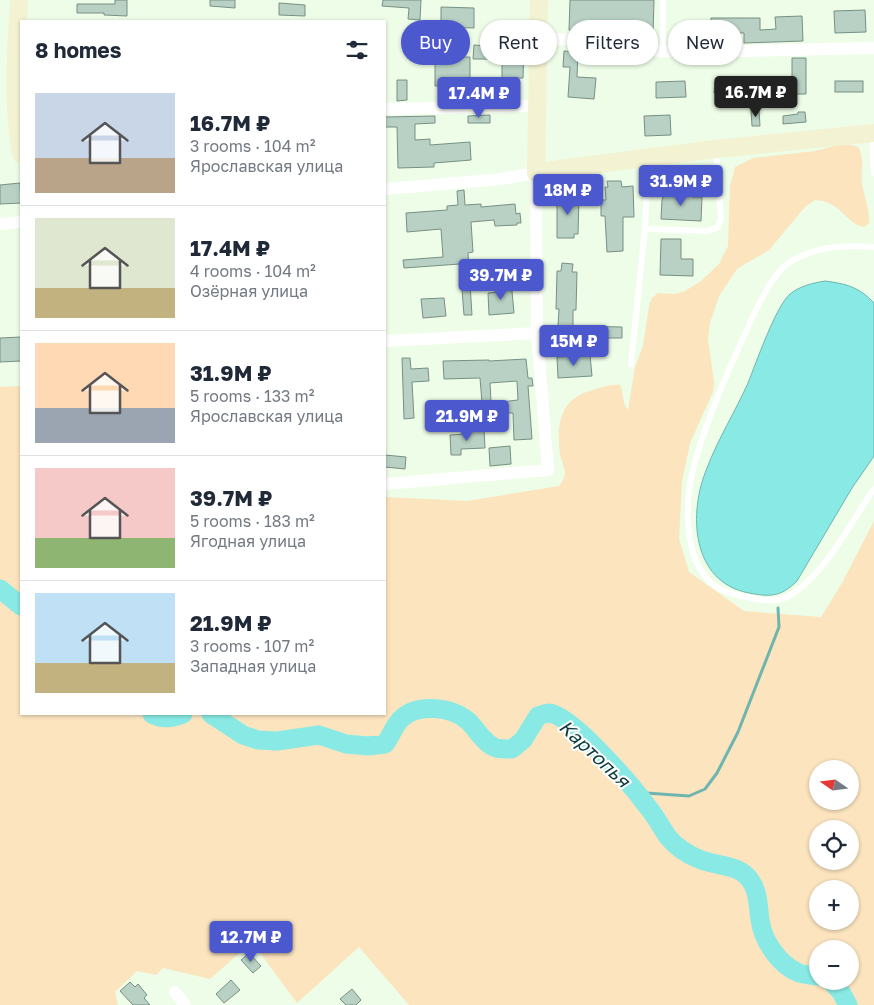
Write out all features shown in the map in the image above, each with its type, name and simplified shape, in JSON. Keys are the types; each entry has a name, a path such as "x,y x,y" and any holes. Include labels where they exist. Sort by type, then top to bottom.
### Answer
{"main road":[{"path":"19,0 15,88 20,139"},
{"path":"538,20 539,0"},
{"path":"538,65 536,173 648,158 873,133"}],"street":[{"path":"557,39 619,40 643,49 663,51 701,52 874,48"},
{"path":"386,110 537,106"},
{"path":"386,188 501,179 536,173 537,333 548,470 386,484"},
{"path":"0,224 20,222"},
{"path":"386,341 537,333"},
{"path":"175,992 185,1005"}],"lane":[{"path":"663,0 663,51"},
{"path":"873,133 874,173"},
{"path":"645,229 708,231 718,227 722,218 716,150"},
{"path":"631,364 645,229 649,174 648,158"},
{"path":"874,247 845,246 804,253 785,265 764,295 724,381 694,463 690,487 689,530 696,563 714,585 726,591 754,599 770,600 792,595 818,571 874,489"}],"shaded area":[{"path":"838,145 858,147 862,157 862,183 868,208 869,223 864,227 857,225 832,204 815,200 805,207 769,250 737,269 719,296 710,323 708,339 714,382 713,392 690,443 682,482 679,539 689,572 744,611 821,617 842,583 874,521 874,1005 409,1005 359,947 297,1003 252,942 210,979 163,968 156,975 137,971 115,992 118,1005 0,1005 0,387 20,386 20,715 386,715 386,497 467,501 559,486 565,474 560,454 559,433 562,415 566,407 580,395 605,386 620,385 628,410 635,367 643,346 652,298 658,293 675,294 685,291 701,281 719,264 728,246 730,186 735,167 753,158 815,151"}],"water":[{"path":"825,281 852,287 863,293 874,303 874,456 852,488 797,581 786,590 775,595 749,593 730,586 715,575 705,560 699,543 697,524 697,505 701,486 711,457 748,383 767,336 785,300 798,289"}],"building":[{"path":"115,0 127,0 127,16 104,15 104,13 77,13 77,4 115,4"},
{"path":"210,0 235,0 235,8 210,6"},
{"path":"383,0 421,0 420,20 408,19 409,8 382,6"},
{"path":"570,0 654,0 653,20 569,20"},
{"path":"279,3 305,5 305,16 279,15"},
{"path":"441,7 474,8 474,28 470,28 470,20 441,20"},
{"path":"865,10 866,32 835,33 834,11"},
{"path":"802,16 803,41 744,43 742,20 711,20 711,18 760,18 760,30 776,29 775,17"},
{"path":"474,45 480,45 480,59 473,59"},
{"path":"564,51 567,51 567,65 577,65 577,77 596,78 594,99 568,97 570,67 563,67"},
{"path":"792,58 806,58 806,94 776,94 776,80 792,80"},
{"path":"435,65 470,65 470,85 435,86"},
{"path":"502,65 523,65 523,78 502,78"},
{"path":"397,80 407,80 407,100 397,101"},
{"path":"685,81 686,97 656,98 656,82"},
{"path":"835,81 863,81 863,92 835,92"},
{"path":"715,82 743,82 743,94 714,93"},
{"path":"751,110 759,110 760,126 752,126"},
{"path":"798,112 805,112 806,122 783,124 783,116 798,114"},
{"path":"490,115 490,123 468,123 468,116"},
{"path":"670,115 671,135 645,136 644,116"},
{"path":"435,116 435,123 415,124 415,140 430,139 430,145 470,142 471,160 434,163 434,167 398,168 397,127 386,127 386,117"},
{"path":"607,181 621,181 622,187 633,186 634,217 623,217 623,251 607,252 605,216 601,216 601,200 606,200 605,187 608,187"},
{"path":"20,183 20,203 0,204 0,185"},
{"path":"464,190 465,205 481,204 481,207 515,204 516,214 520,213 521,223 517,223 517,225 495,226 494,220 471,222 473,252 468,253 472,315 464,315 460,264 404,268 403,260 443,257 441,229 407,232 406,213 447,210 447,206 458,205 457,191"},
{"path":"668,192 692,193 692,197 702,197 701,221 661,219 662,200"},
{"path":"562,193 575,193 574,198 579,198 578,234 574,234 574,238 557,238 557,197 562,197"},
{"path":"661,239 681,239 681,259 693,259 693,276 660,275"},
{"path":"562,263 573,264 572,272 577,272 576,310 573,310 573,326 622,327 622,338 549,338 549,326 558,326 559,309 556,309 557,271 561,271"},
{"path":"509,283 510,291 512,291 514,313 489,315 488,293 499,292 498,284"},
{"path":"444,298 446,316 423,318 421,299"},
{"path":"20,337 20,361 0,362 0,338"},
{"path":"590,355 592,376 558,378 557,357"},
{"path":"402,358 410,358 411,369 428,368 429,381 412,382 414,418 404,419"},
{"path":"526,359 528,378 532,378 533,386 528,386 532,439 514,440 513,413 502,413 501,402 518,400 517,381 490,383 491,402 482,403 480,378 444,379 443,361"},
{"path":"484,430 485,448 461,449 461,455 451,455 450,435 466,434 466,431"},
{"path":"510,446 511,464 490,466 489,448"},
{"path":"386,455 406,457 405,469 386,467"},
{"path":"249,953 261,966 253,973 241,960"},
{"path":"231,980 240,990 224,1003 216,994"},
{"path":"130,982 135,987 138,984 147,995 144,998 150,1005 133,1005 120,991"},
{"path":"352,989 361,1000 356,1005 346,1005 340,999"}],"waterway":[{"name":"Картопья","path":"0,589 20,605"},
{"path":"641,798 646,793 689,796 705,789 717,773 738,732 779,627 778,608"},
{"name":"Картопья","path":"213,715 243,735 258,740 277,741 319,735 346,744 368,746 385,744 395,727 409,713 426,709 444,710 461,716 468,721 491,746 508,749 512,749 523,740 538,716 549,713 559,717 572,725 616,768 650,810 668,837 678,847 686,853 706,862 728,866 742,872 747,877 756,892 760,920 768,944 785,964 801,974 809,975"},
{"name":"Картопья","path":"155,715 167,718 180,715"},
{"name":"Картопья","path":"839,990 848,1005"}]}
